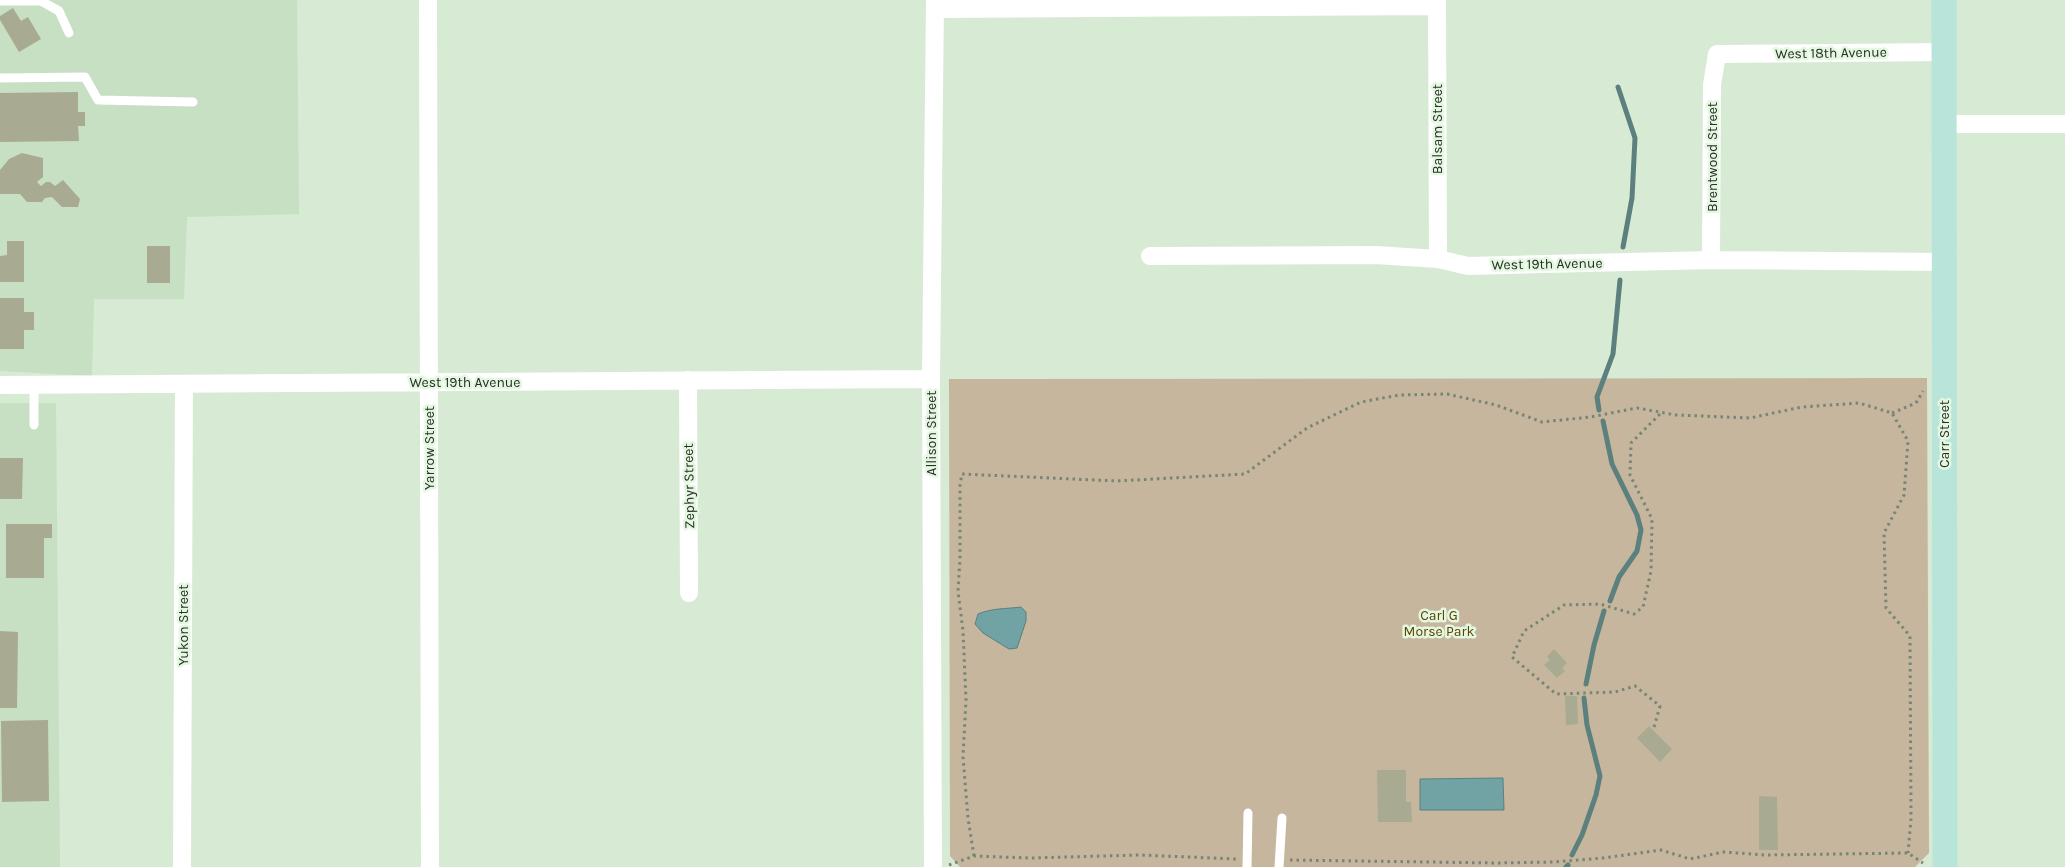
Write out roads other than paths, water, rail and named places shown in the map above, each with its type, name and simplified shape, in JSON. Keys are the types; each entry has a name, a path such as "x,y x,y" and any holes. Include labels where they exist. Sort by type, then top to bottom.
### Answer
{"street":[{"name":"Yarrow Street","path":"428,0 430,867"},
{"name":"Carr Street","path":"1934,865 1944,262 1944,0"},
{"path":"935,4 1437,3"},
{"name":"Balsam Street","path":"1437,3 1438,259"},
{"name":"Allison Street","path":"933,867 931,379 935,4"},
{"name":"West 18th Avenue","path":"1717,54 1944,52"},
{"name":"Brentwood Street","path":"1711,260 1712,85 1717,54"},
{"path":"1944,124 2065,124"},
{"name":"West 19th Avenue","path":"1150,256 1376,255 1438,259 1468,266 1711,260 1944,262"},
{"name":"West 19th Avenue","path":"0,385 931,379"},
{"name":"Zephyr Street","path":"688,380 690,593"},
{"name":"Yukon Street","path":"182,867 184,384"}],"lane":[{"path":"0,1 41,1 59,11 68,33"},
{"path":"0,78 85,77 98,100 193,102"},
{"path":"34,384 34,425"},
{"path":"1247,863 1248,813"},
{"path":"1279,863 1282,818"}],"water":[{"path":"1021,607 1026,612 1026,621 1017,648 1009,649 983,633 975,624 978,614 983,612"},
{"path":"1503,778 1504,810 1420,810 1420,779"}],"waterway":[{"path":"1618,87 1635,138 1632,198 1623,247"},
{"path":"1599,410 1597,397 1613,354 1620,280"},
{"path":"1603,421 1612,464 1637,515 1641,530 1637,551 1619,577 1610,601"},
{"path":"1586,684 1594,645 1604,611"},
{"path":"1572,855 1582,835 1596,795 1600,776 1587,725 1584,698"}],"park label":[{"name":"Carl G Morse Park","path":"1439,624"}]}
